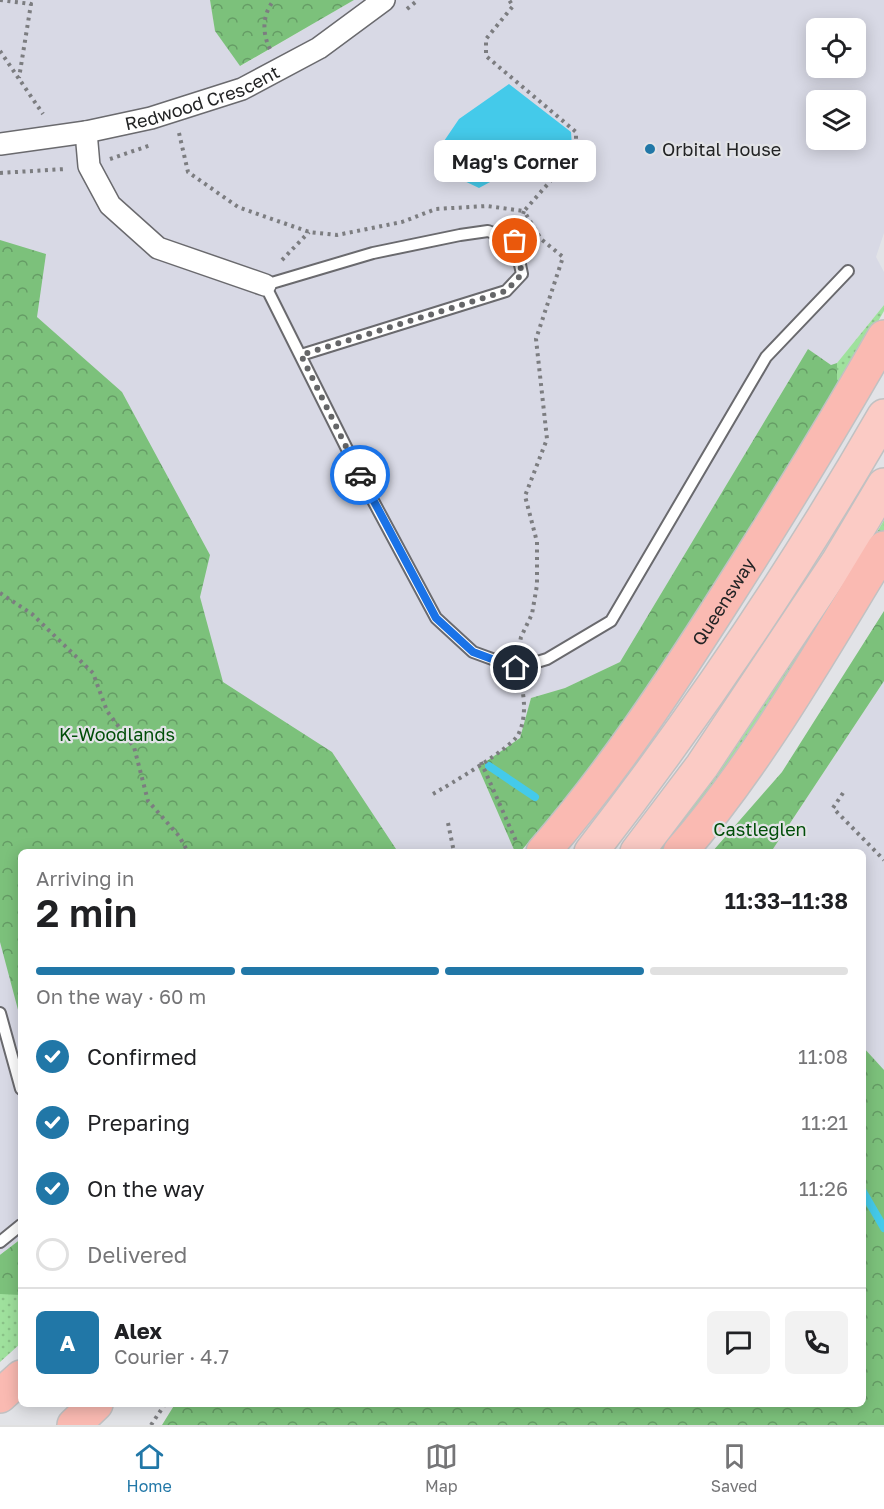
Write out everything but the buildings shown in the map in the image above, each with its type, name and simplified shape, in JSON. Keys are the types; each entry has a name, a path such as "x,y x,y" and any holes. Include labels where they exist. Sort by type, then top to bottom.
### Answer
{"highway":[{"name":"Queensway","path":"545,849 620,754 697,643 818,455 884,337"},
{"path":"683,849 706,822 806,676 884,548"},
{"path":"0,1396 18,1380"},
{"path":"74,1425 93,1407"}],"main road":[{"name":"Queensway","path":"593,849 682,731 788,572 884,416"},
{"path":"638,849 702,766 838,562 884,485"}],"street":[{"name":"Redwood Crescent","path":"0,144 59,137 151,118 173,109 242,89 319,48 384,0"},
{"path":"86,132 89,166 110,205 158,248 265,285"}],"lane":[{"path":"301,355 506,291 522,274 515,241 488,231 478,232 373,253 265,285 370,495 436,618 473,652 516,668 547,659 611,621 765,357 848,271"},
{"path":"0,1013 18,1078"},
{"path":"0,1242 18,1227"}],"path":[{"path":"0,0 31,4 19,78"},
{"path":"274,0 265,11 264,38 280,69"},
{"path":"509,0 513,6"},
{"path":"515,241 524,211 576,152 576,132 486,56 486,39 519,0"},
{"path":"0,51 59,137"},
{"path":"173,109 188,172 238,207 309,232 337,235 363,231 402,222 436,209 487,206 524,211"},
{"path":"433,794 502,751 518,735 526,701 516,668 521,637 532,614 537,585 537,542 525,495 547,439 536,339 563,257 541,239 524,211"},
{"path":"0,592 32,614 93,673 107,711 134,747 148,801 179,836 186,849"},
{"path":"482,762 519,849"},
{"path":"843,793 832,808 884,860"},
{"path":"448,823 453,849"},
{"path":"151,1425 163,1407"}],"shaded area":[{"path":"0,0 210,0 215,31 241,66 354,0 884,0 884,233 876,257 884,272 884,305 837,363 831,365 808,349 620,662 565,688 531,698 520,738 478,767 514,849 18,849 18,1346 0,1362"},
{"path":"884,681 884,1070 866,1050 866,849 773,849"}],"green space":[{"path":"210,0 354,0 240,66 215,31"},
{"name":"K-Woodlands","path":"0,240 46,254 37,317 122,392 210,555 200,597 223,682 332,752 396,849 18,849 18,1010 0,942"},
{"path":"884,305 884,311 837,392 837,363"},
{"path":"808,349 831,365 837,363 837,392 616,742 523,849 514,849 478,767 520,738 531,698 565,688 620,662"},
{"path":"884,520 884,534 671,849 660,849 712,779 862,558"},
{"name":"Castleglen","path":"884,611 884,681 773,849 715,849 782,772"},
{"path":"866,1050 884,1070 884,1425 162,1425 173,1407 866,1407"},
{"path":"18,1241 18,1346 0,1362 0,1255"},
{"path":"18,1241 18,1295 0,1294 0,1255"}],"water":[{"path":"509,84 571,132 572,147 533,182 503,175 479,188 454,176 440,147 459,119"}],"waterway":[{"path":"489,766 535,797"},
{"path":"866,1197 884,1228"}],"way so far":[{"path":"360,475 301,355 506,291 522,274 515,241"}],"place":[{"name":"Orbital House","path":"650,149"},
{"name":"Mag's Corner","path":"515,241"}],"route":[{"path":"360,475 418,588 436,618 473,652 516,668"}]}
